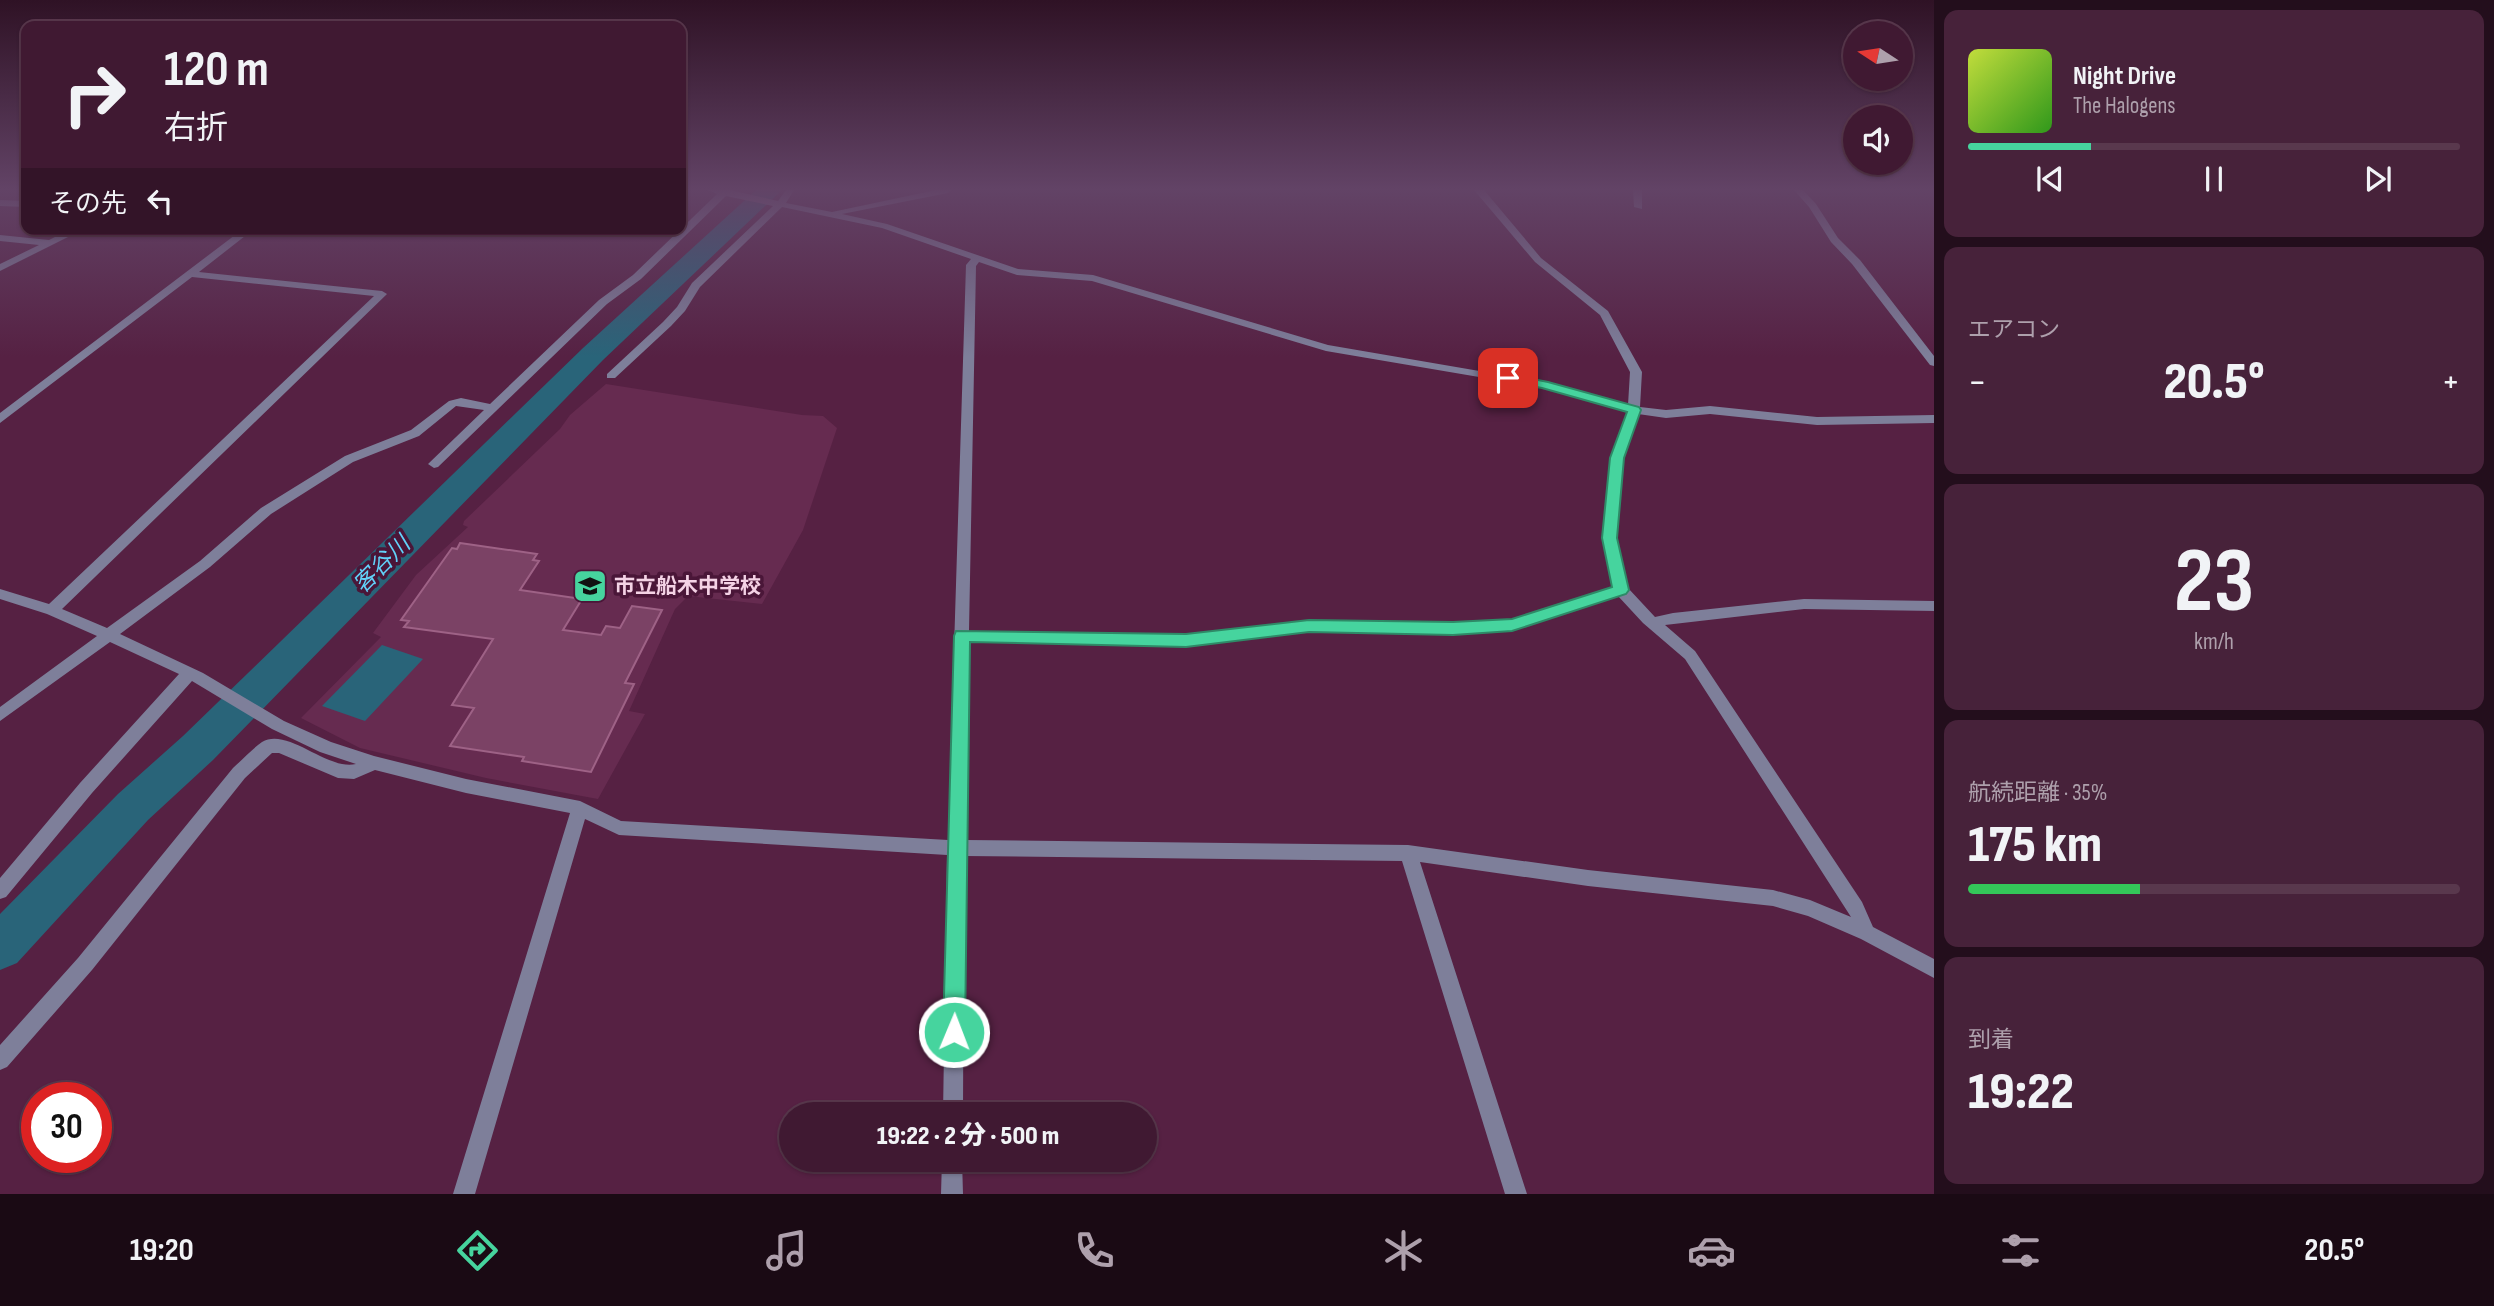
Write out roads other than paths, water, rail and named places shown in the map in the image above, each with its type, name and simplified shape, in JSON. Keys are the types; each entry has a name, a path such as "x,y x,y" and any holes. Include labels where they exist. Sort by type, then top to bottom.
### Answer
{"street":[{"path":"0,268 46,246"},
{"path":"0,418 227,246"},
{"path":"434,464 603,302 637,277 668,246"},
{"path":"611,376 667,324 681,309 696,285 735,246"},
{"path":"937,246 1017,272 1093,278 1326,348 1544,385 1634,410 1666,414 1719,411 1817,421 1934,419"},
{"path":"1526,246 1538,260 1604,313 1636,372 1634,410 1617,458 1609,538 1621,590 1690,655 1790,804 1856,908 1867,933"},
{"path":"1840,246 1856,262 1934,363"},
{"path":"953,1102 956,848 971,265 976,260"},
{"path":"52,610 382,294 191,274"},
{"path":"0,716 205,564 266,511 349,458 415,433 453,403 494,408"},
{"path":"962,636 1186,640 1309,626 1453,628 1512,625 1621,590"},
{"path":"0,594 52,610 194,675 278,725 326,747 466,786 580,808 619,828 956,848 1408,853 1588,878 1773,898 1810,908 1867,933 1934,970"},
{"path":"1653,623 1673,618 1804,604 1934,606"},
{"path":"0,891 173,689 194,675"},
{"path":"0,1060 85,964 239,773 268,747 280,747 338,771 354,772 374,762"},
{"path":"464,1194 580,808"},
{"path":"1408,853 1516,1194"},
{"path":"952,1172 952,1194"}],"water":[{"path":"382,645 423,659 365,721 322,706"}],"waterway":[{"name":"客谷川","path":"0,947 133,807 198,748 593,354 710,246"}],"place":[{"name":"市立船木中学校","path":"590,586"}]}
